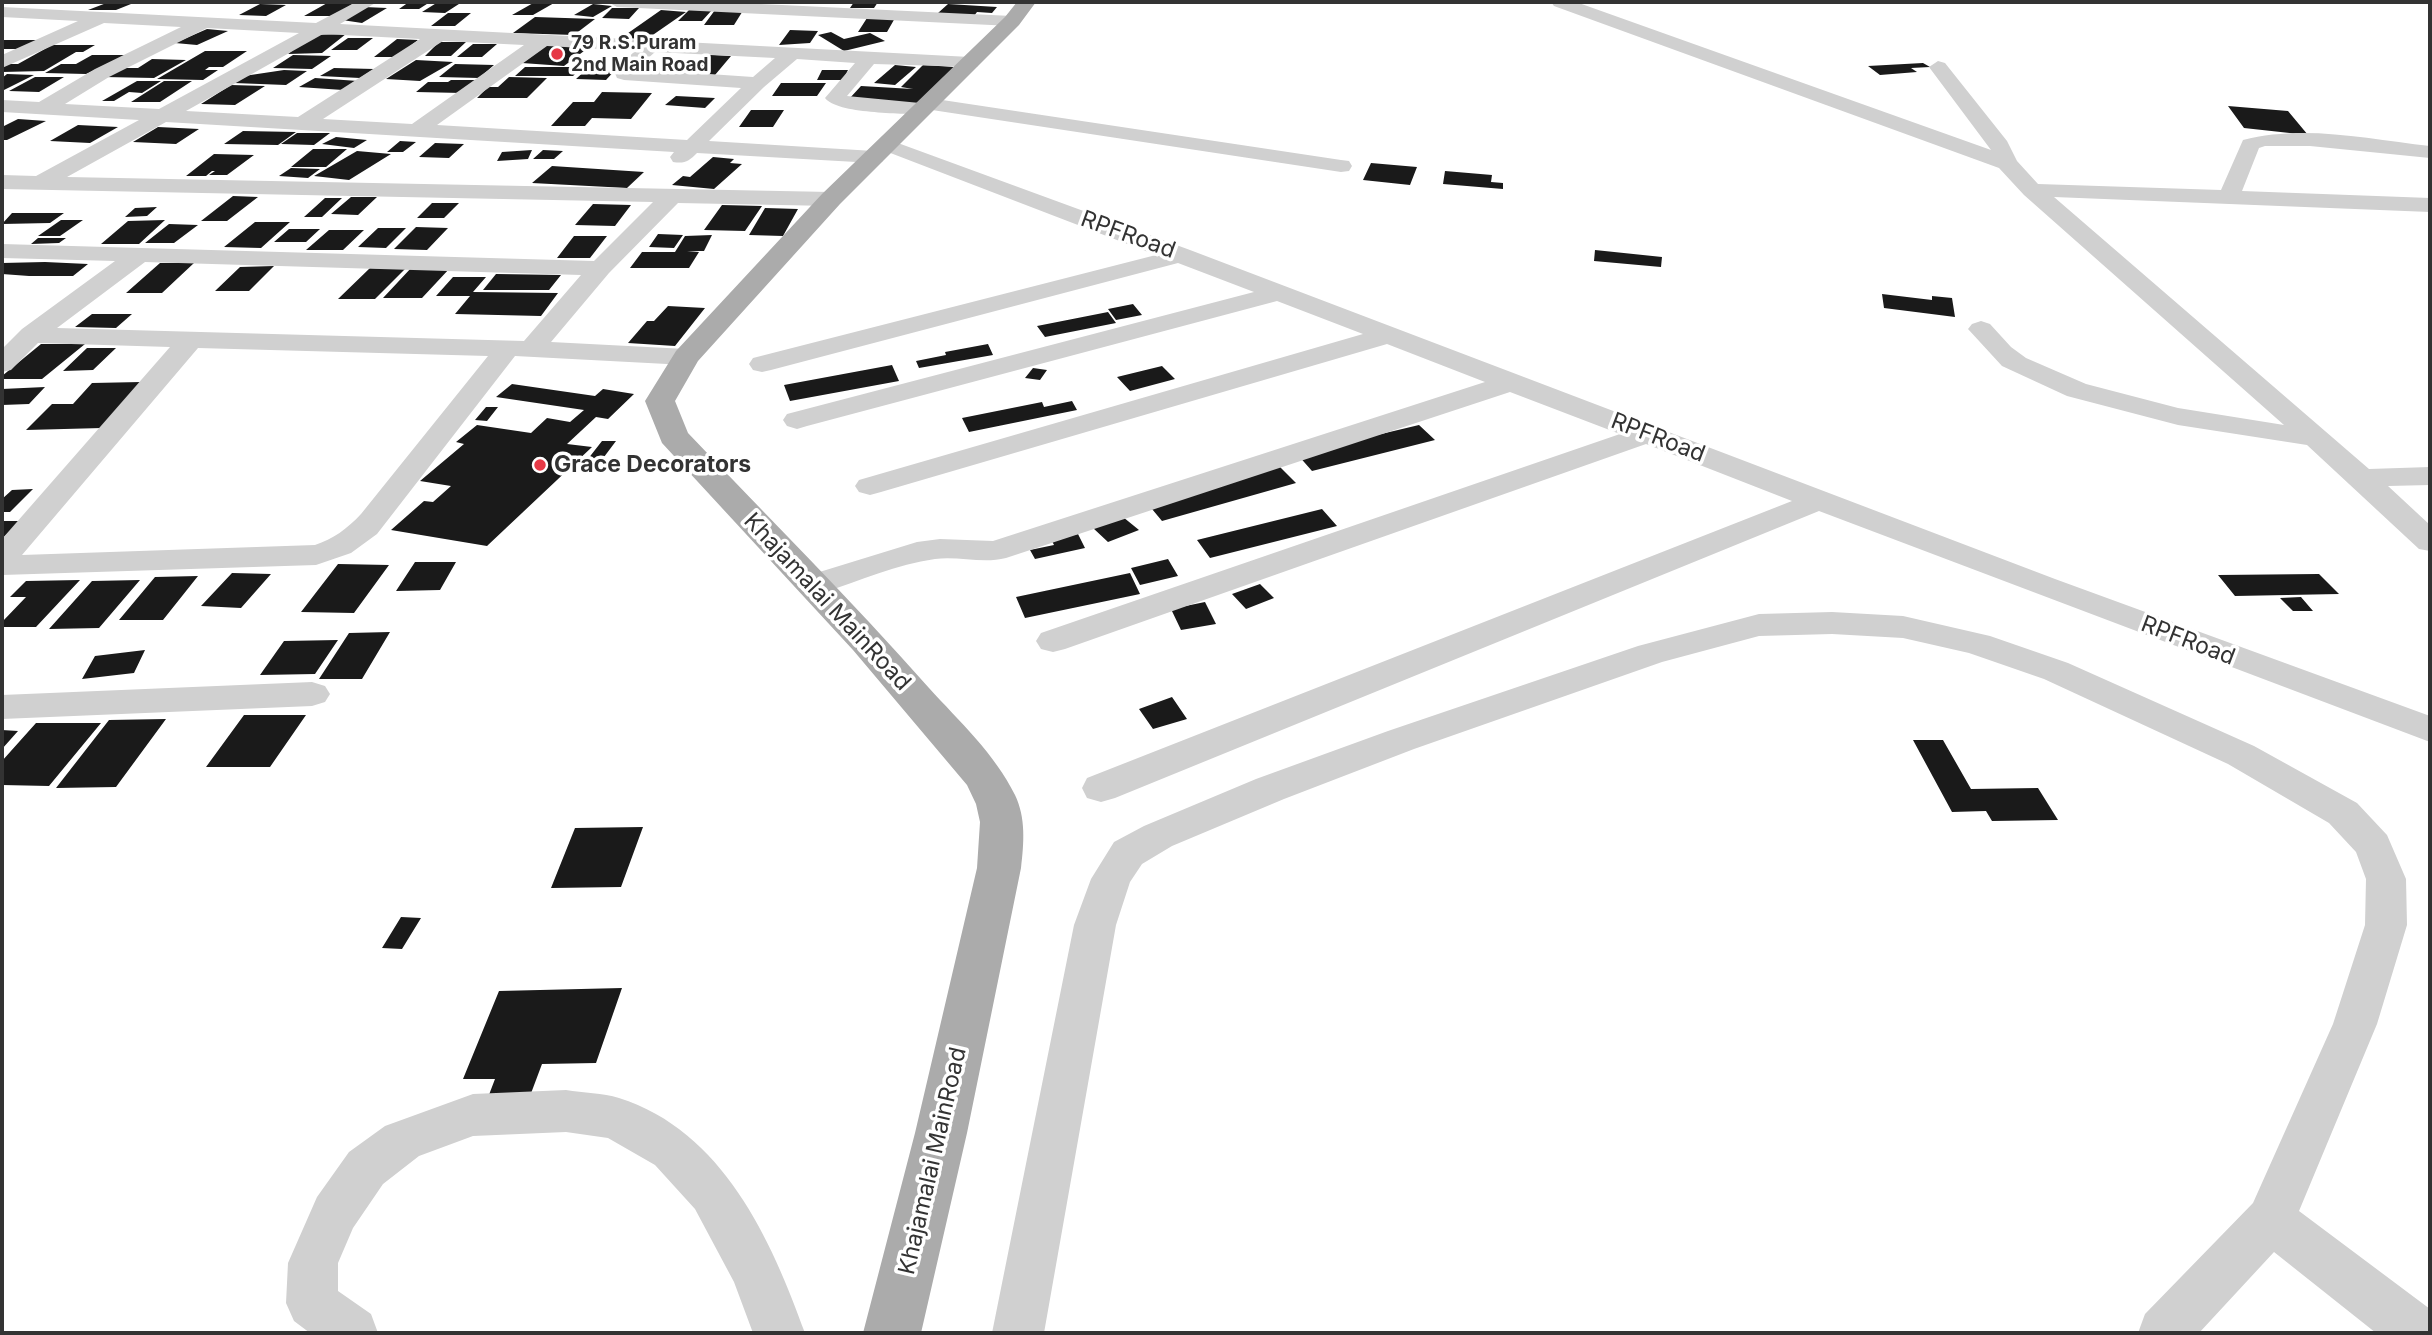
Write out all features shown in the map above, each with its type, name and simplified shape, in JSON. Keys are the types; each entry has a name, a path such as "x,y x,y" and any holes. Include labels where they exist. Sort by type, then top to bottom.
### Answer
{"main road":[{"name":"Khajamalai MainRoad","path":"892,1333 942,1133 997,881 1003,844 1001,820 993,794 898,677 673,436 660,401 686,357 831,199 970,64 1020,11"}],"street":[{"path":"38,14 67,2"},
{"path":"40,183 368,2"},
{"path":"617,2 1020,11"},
{"path":"1560,2 2007,163"},
{"path":"597,43 654,3"},
{"path":"3,12 970,64"},
{"path":"2,62 105,16"},
{"path":"42,108 102,73 206,22"},
{"path":"303,123 439,35"},
{"path":"417,130 542,40"},
{"path":"651,46 627,65 624,74 757,83"},
{"path":"641,195 660,172 683,156 757,83 792,54"},
{"path":"869,58 835,98 846,102 926,106 1341,166"},
{"path":"1938,67 2000,145 2007,163 2032,190 2362,478 2430,542"},
{"name":"RPFRoad","path":"2,106 691,146 880,151 1182,256 2208,649 2430,729"},
{"path":"2229,197 2250,144 2260,139 2291,139 2430,152"},
{"path":"2,182 831,199"},
{"path":"2032,190 2430,205"},
{"path":"2,565 316,555 339,550 356,538 372,521 519,349 673,195"},
{"path":"2,251 600,268"},
{"path":"2,364 31,335 139,255"},
{"path":"762,364 1182,256"},
{"path":"797,420 1280,293"},
{"path":"1981,329 2002,354 2021,367 2103,399 2179,417 2316,438"},
{"path":"31,335 192,338 686,357"},
{"path":"870,486 1389,335"},
{"path":"2,558 192,338"},
{"path":"812,585 917,552 940,549 995,551 1512,382"},
{"path":"1053,641 1648,434"},
{"path":"2362,478 2430,476"},
{"path":"1101,788 1821,500"},
{"path":"1018,1333 1095,925 1111,879 1128,853 1158,836 1258,794 1401,740 1650,654 1759,625 1832,623 1903,627 1978,644 2056,671 2271,770 2343,813 2373,845 2386,879 2386,925 2354,1024 2271,1219 2164,1333"},
{"path":"2,707 312,694"},
{"path":"352,1333 312,1303 313,1263 335,1213 366,1168 402,1141 472,1115 566,1111 616,1118 672,1150 712,1193 755,1271 779,1333"},
{"path":"2271,1219 2417,1324"}],"building":[{"path":"109,2 136,2 116,10 88,10"},
{"path":"329,2 356,2 333,16 304,16"},
{"path":"409,2 430,2 419,9 399,9"},
{"path":"438,2 462,2 445,13 422,12"},
{"path":"535,2 554,3 533,15 512,15"},
{"path":"854,2 878,2 874,8 850,8"},
{"path":"260,4 286,5 266,16 239,15"},
{"path":"593,4 612,6 593,17 574,15"},
{"path":"948,4 997,7 992,13 977,12 974,16 938,13"},
{"path":"364,7 387,8 362,23 342,20"},
{"path":"612,8 639,8 629,19 602,18"},
{"path":"744,9 734,25 704,25 715,10"},
{"path":"661,10 686,12 647,39 621,38"},
{"path":"689,10 712,10 702,21 678,21"},
{"path":"448,13 471,13 455,26 431,26"},
{"path":"535,17 595,19 574,35 513,33"},
{"path":"867,18 895,18 887,32 858,32"},
{"path":"207,29 228,31 197,45 175,43"},
{"path":"790,30 818,31 810,43 779,45"},
{"path":"831,32 844,39 870,33 885,41 844,51 818,35"},
{"path":"346,34 322,53 288,54 312,35"},
{"path":"348,38 373,38 357,50 331,50"},
{"path":"397,39 418,40 396,57 374,57"},
{"path":"2,40 42,40 25,49 2,49"},
{"path":"439,42 466,42 451,56 425,56"},
{"name":"79 R.S.Puram 2nd Main Road","path":"550,43 592,45 564,66 522,63"},
{"path":"473,44 497,44 482,57 457,57"},
{"path":"52,45 95,45 83,52 76,52 44,71 2,72 2,64 18,64"},
{"path":"205,51 247,51 223,67 209,67 205,70 218,70 203,80 157,79"},
{"path":"92,55 127,55 86,74 45,73 61,64 76,64"},
{"path":"293,55 331,56 312,69 273,68"},
{"path":"710,55 731,56 715,75 693,74"},
{"path":"152,59 186,60 154,78 104,77 119,68 138,68"},
{"path":"416,60 453,62 420,81 386,79"},
{"path":"1923,63 1930,67 1911,68 1917,72 1880,75 1868,66"},
{"path":"455,64 494,65 479,78 439,77"},
{"path":"895,65 916,67 895,85 874,83"},
{"path":"923,65 954,67 925,104 849,99 861,86 913,89 901,87"},
{"path":"525,67 582,67 573,76 515,76"},
{"path":"334,68 374,69 360,78 320,76"},
{"path":"588,68 617,68 606,80 576,79"},
{"path":"284,70 307,71 286,85 234,83 244,76"},
{"path":"822,70 848,70 843,80 817,80"},
{"path":"7,74 34,75 2,91 2,78"},
{"path":"35,77 64,77 39,92 9,91"},
{"path":"509,77 547,78 527,98 477,98 488,87 498,87"},
{"path":"315,78 358,81 343,90 299,87"},
{"path":"476,80 462,93 416,92 428,82"},
{"path":"137,81 161,81 142,93 129,92 114,101 102,101"},
{"path":"164,81 192,81 160,102 131,102"},
{"path":"781,83 826,83 817,96 772,96"},
{"path":"231,85 265,86 235,105 201,104"},
{"path":"602,92 652,93 631,119 592,118 585,126 551,126 573,102 594,102"},
{"path":"676,96 715,98 705,108 665,105"},
{"path":"2228,106 2288,111 2308,135 2244,128"},
{"path":"751,110 784,110 773,127 739,127"},
{"path":"18,119 46,121 2,140 2,127"},
{"path":"78,125 118,127 90,143 50,141"},
{"path":"158,127 199,129 176,144 133,142"},
{"path":"243,131 296,132 278,145 224,144"},
{"path":"297,133 330,133 314,145 281,144"},
{"path":"336,137 367,140 354,148 322,144"},
{"path":"400,141 416,142 403,152 387,152"},
{"path":"435,143 464,144 449,158 419,157"},
{"path":"313,149 347,149 326,167 291,167"},
{"path":"532,150 528,159 497,161 502,152"},
{"path":"543,150 563,151 554,159 533,159"},
{"path":"357,151 391,154 349,180 314,176"},
{"path":"214,154 254,155 227,175 209,175 215,171 212,171 206,176 186,176"},
{"path":"713,157 734,159 730,163 742,164 714,189 672,185 683,176 690,177"},
{"path":"1371,163 1417,167 1410,185 1363,180"},
{"path":"552,166 644,172 627,188 532,183"},
{"path":"291,168 320,169 308,178 279,176"},
{"path":"1445,171 1492,175 1491,182 1503,183 1503,189 1443,184"},
{"path":"233,196 258,197 227,221 201,221"},
{"path":"351,197 377,197 358,215 331,214"},
{"path":"325,198 342,198 322,217 304,217"},
{"path":"432,203 459,203 444,218 417,218"},
{"path":"593,204 631,205 615,226 575,225"},
{"path":"722,205 762,206 745,231 704,230"},
{"path":"157,207 147,216 125,217 135,208"},
{"path":"765,208 798,209 783,236 749,235"},
{"path":"12,213 64,213 50,223 2,224"},
{"path":"61,220 83,220 60,236 38,236"},
{"path":"165,220 139,244 101,244 128,221"},
{"path":"255,222 290,222 261,248 224,247"},
{"path":"169,224 198,225 174,243 145,243"},
{"path":"416,227 448,228 427,250 394,249"},
{"path":"378,228 406,228 386,248 358,247"},
{"path":"289,229 320,229 306,242 274,242"},
{"path":"329,230 364,230 343,250 306,250"},
{"path":"658,234 683,235 674,248 649,247"},
{"path":"712,235 704,251 687,251 699,252 689,268 630,268 642,252 675,252 685,236"},
{"path":"574,236 607,236 590,258 557,258"},
{"path":"38,238 66,238 59,243 31,244"},
{"path":"1595,250 1662,257 1661,267 1594,261"},
{"path":"2,263 88,264 73,276 29,276 2,274"},
{"path":"160,263 194,263 162,293 126,293"},
{"path":"274,266 249,291 215,291 240,267"},
{"path":"412,267 450,268 422,298 383,298"},
{"path":"370,268 405,269 375,299 338,299"},
{"path":"496,274 561,275 549,290 483,290"},
{"path":"453,277 486,277 473,292 558,293 541,316 455,314 470,296 436,296"},
{"path":"1882,294 1932,300 1932,296 1952,298 1955,317 1884,308"},
{"path":"1133,304 1142,315 1116,320 1108,309"},
{"path":"668,306 705,308 675,346 628,343 647,321 654,321"},
{"path":"1108,312 1116,323 1045,337 1037,326"},
{"path":"92,314 132,314 116,328 75,327"},
{"path":"41,344 85,344 42,379 2,379 2,376"},
{"path":"988,344 993,355 919,368 916,361 946,355 945,352"},
{"path":"87,348 116,348 93,370 63,371"},
{"path":"892,365 899,381 790,401 784,385"},
{"path":"1162,366 1175,379 1130,391 1117,377"},
{"path":"1033,368 1047,370 1040,380 1025,378"},
{"path":"141,382 102,428 26,430 52,404 73,404 92,383"},
{"path":"512,384 595,396 603,389 634,394 608,419 596,417 567,444 592,447 487,546 391,530 424,501 433,502 451,486 420,481 464,444 456,442 477,425 531,433 547,418 570,422 584,410 496,397"},
{"path":"45,387 29,404 2,405 2,389"},
{"path":"1072,401 1077,410 969,432 962,418 1042,402 1044,407"},
{"path":"486,407 498,407 487,421 475,420"},
{"path":"1419,425 1435,440 1312,471 1297,454"},
{"path":"602,441 616,441 598,465 584,464"},
{"path":"1279,466 1296,483 1162,521 1147,503"},
{"path":"33,489 10,512 2,512 2,499 12,490"},
{"path":"1322,509 1337,526 1210,558 1197,540"},
{"path":"1123,517 1139,530 1108,542 1093,528"},
{"path":"2,521 20,521 2,539"},
{"path":"1078,534 1085,548 1035,559 1030,550 1054,545 1051,539"},
{"path":"1168,559 1178,576 1140,585 1131,568"},
{"path":"415,562 456,562 440,590 396,591"},
{"path":"338,564 389,565 354,613 301,612"},
{"path":"232,573 271,574 241,608 201,606"},
{"path":"1130,573 1140,594 1025,618 1016,597"},
{"path":"2319,574 2339,594 2235,596 2218,575"},
{"path":"198,576 163,620 119,620 155,577"},
{"path":"80,580 36,627 2,627 2,622 26,597 10,597 26,581"},
{"path":"140,580 99,628 49,629 92,581"},
{"path":"1260,584 1274,598 1246,609 1232,594"},
{"path":"2301,597 2313,611 2293,611 2280,598"},
{"path":"1205,602 1216,624 1181,630 1171,609"},
{"path":"390,632 362,679 319,679 349,633"},
{"path":"338,640 315,674 260,675 284,641"},
{"path":"145,650 134,673 82,679 95,656"},
{"path":"1172,697 1187,719 1153,729 1139,709"},
{"path":"244,715 306,715 270,767 206,767"},
{"path":"166,719 116,787 56,788 109,720"},
{"path":"36,723 101,723 49,786 2,785 2,761"},
{"path":"2,730 18,731 2,749"},
{"path":"1913,740 1943,740 1971,789 2038,788 2058,820 1992,821 1986,811 1952,812"},
{"path":"643,827 621,887 551,888 575,828"},
{"path":"401,917 421,918 402,949 382,948"},
{"path":"622,988 596,1063 542,1064 521,1120 479,1121 495,1079 463,1079 499,991"}],"place":[{"name":"79 R.S.Puram 2nd Main Road","path":"557,54"},
{"name":"Grace Decorators","path":"540,465"}]}
